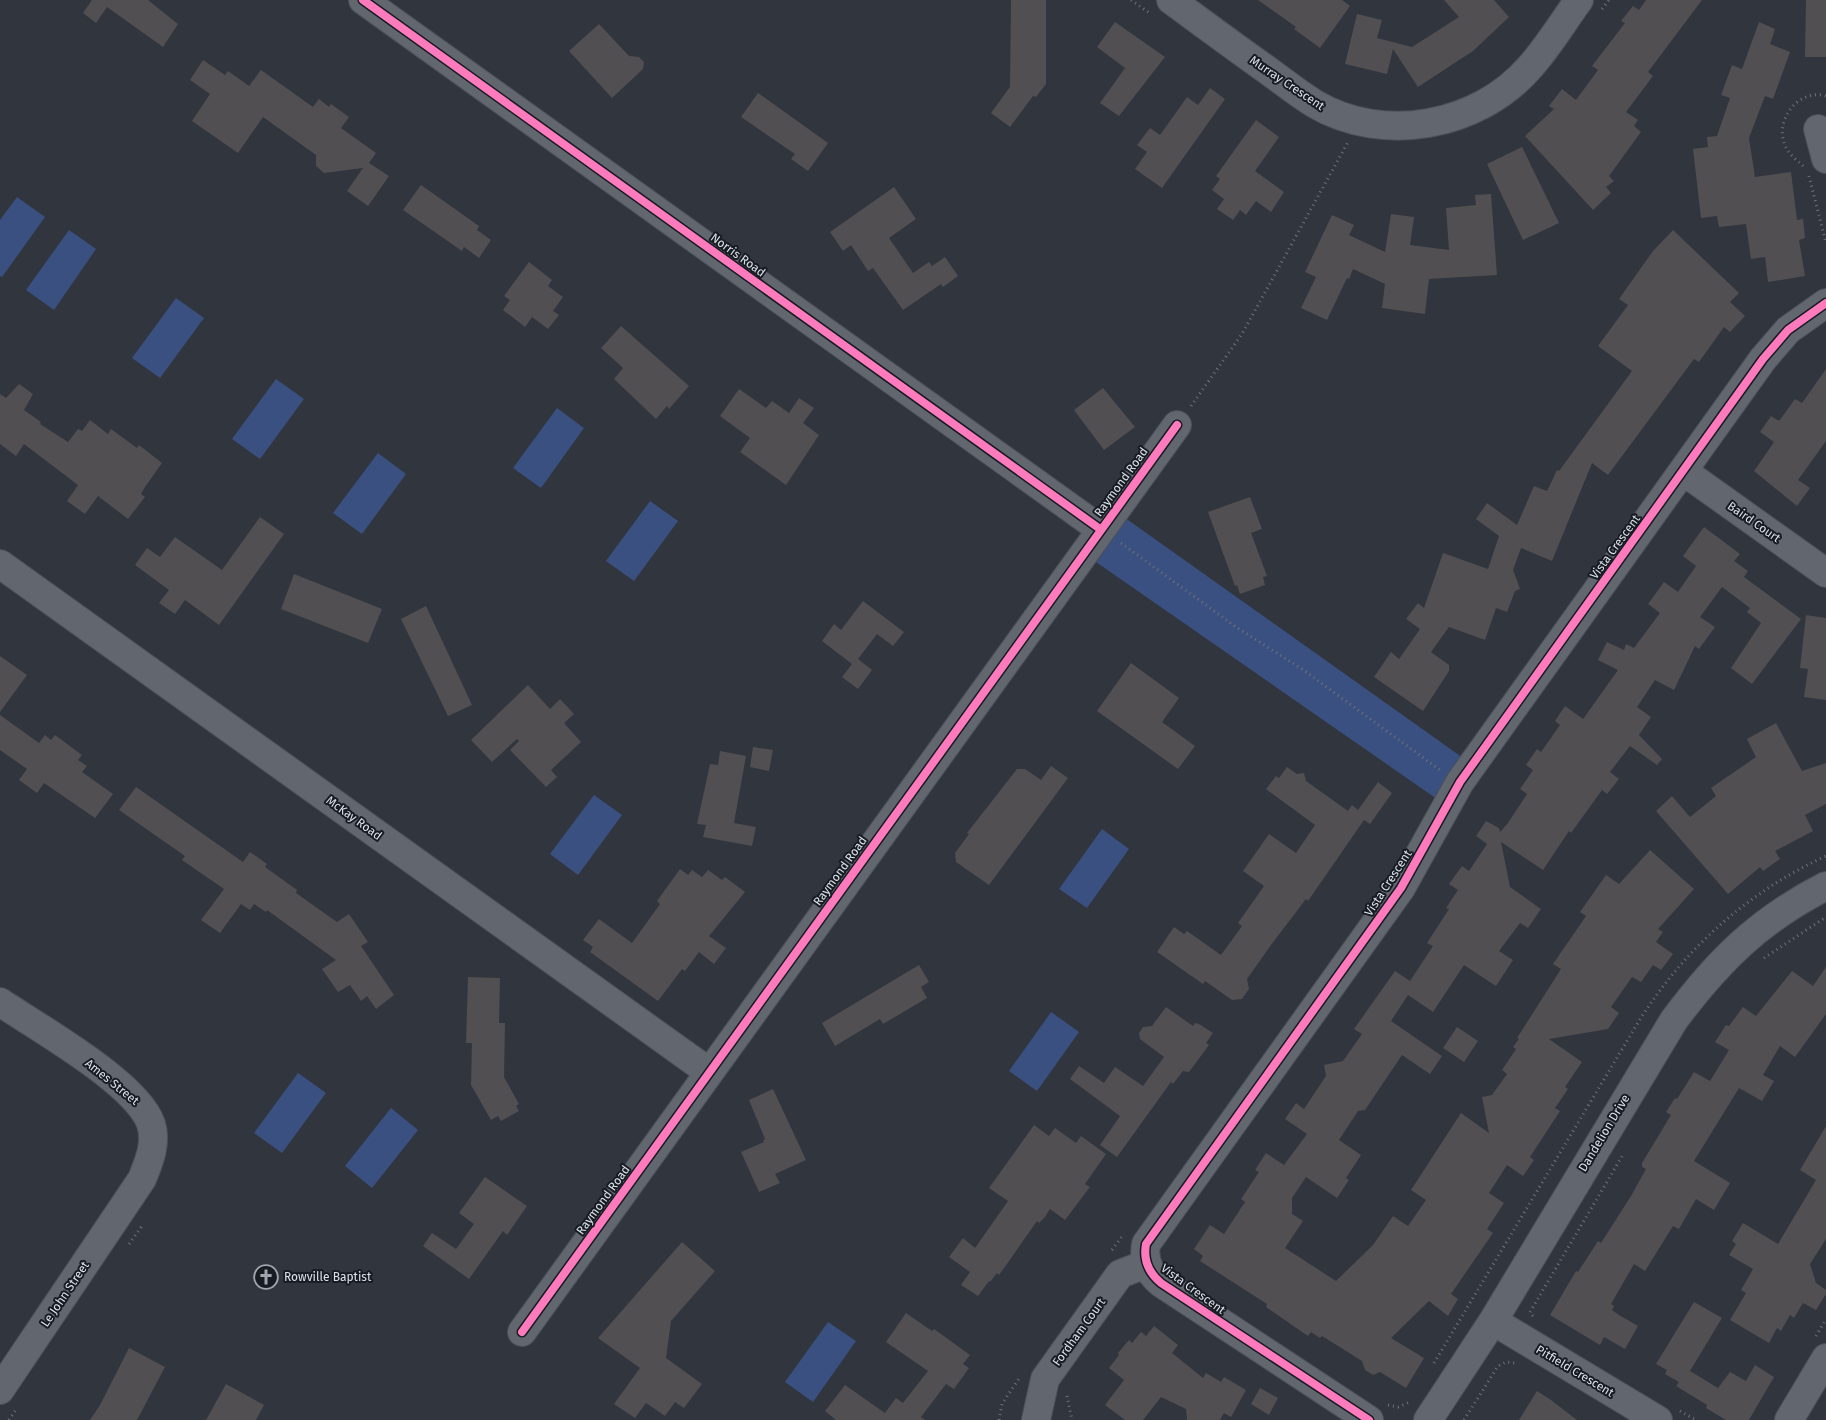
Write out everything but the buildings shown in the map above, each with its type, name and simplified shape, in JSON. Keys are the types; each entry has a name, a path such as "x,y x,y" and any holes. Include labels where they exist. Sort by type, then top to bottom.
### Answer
{"street":[{"name":"Norris Road","path":"364,0 1100,528"},
{"name":"Murray Crescent","path":"1171,0 1316,104 1347,118 1400,126 1449,119 1476,109 1509,86 1529,68 1579,0"},
{"path":"1818,130 1826,159"},
{"name":"Vista Crescent","path":"1369,1420 1161,1282 1152,1275 1146,1264 1144,1253 1151,1236 1401,888 1460,782 1682,471 1772,348 1788,330 1826,303"},
{"name":"Raymond Road","path":"522,1332 1100,528 1177,424"},
{"name":"Baird Court","path":"1682,471 1826,573"},
{"name":"McKay Road","path":"0,564 709,1072"},
{"name":"Dandelion Drive","path":"1428,1420 1493,1321 1655,1048 1706,976 1751,934 1777,915 1826,886"},
{"name":"Ames Street","path":"0,1002 96,1067 133,1096 145,1110 151,1125 154,1141 142,1179 130,1197"},
{"name":"Le John Street","path":"0,1390 130,1197"},
{"name":"Fordham Court","path":"1036,1420 1045,1379 1079,1330 1120,1274 1146,1264"},
{"name":"Pitfield Crescent","path":"1493,1321 1658,1420"},
{"path":"1789,1420 1826,1358"}],"path":[{"path":"1177,424 1242,334 1348,142"},
{"path":"1100,528 1236,627 1302,669 1441,772"},
{"path":"1760,962 1826,917"},
{"path":"1530,1312 1629,1146"},
{"path":"1464,1420 1498,1366 1506,1362"}],"shaded area":[{"path":"17,197 45,217 2,277 0,276 0,220"},
{"path":"69,230 96,249 54,310 26,290"},
{"path":"176,298 204,318 160,378 132,358"},
{"path":"276,379 304,399 260,459 232,439"},
{"path":"557,408 584,428 541,488 513,468"},
{"path":"378,453 406,474 362,534 333,513"},
{"path":"650,501 678,521 634,581 606,561"},
{"path":"1114,510 1473,765 1447,806 1083,553"},
{"path":"594,795 622,815 578,875 550,854"},
{"path":"1102,829 1129,849 1087,908 1059,889"},
{"path":"1051,1012 1079,1032 1037,1091 1009,1071"},
{"path":"298,1073 326,1093 282,1153 254,1133"},
{"path":"391,1108 418,1130 372,1188 345,1166"},
{"path":"828,1322 856,1341 813,1402 785,1382"}],"cycle path":[{"path":"363,0 1100,529"},
{"path":"1369,1420 1161,1283 1153,1275 1146,1261 1146,1244 1401,888 1460,782 1763,359 1788,330 1826,303"},
{"path":"522,1332 1177,425"}],"place":[{"name":"Rowville Baptist","path":"266,1277"}]}
